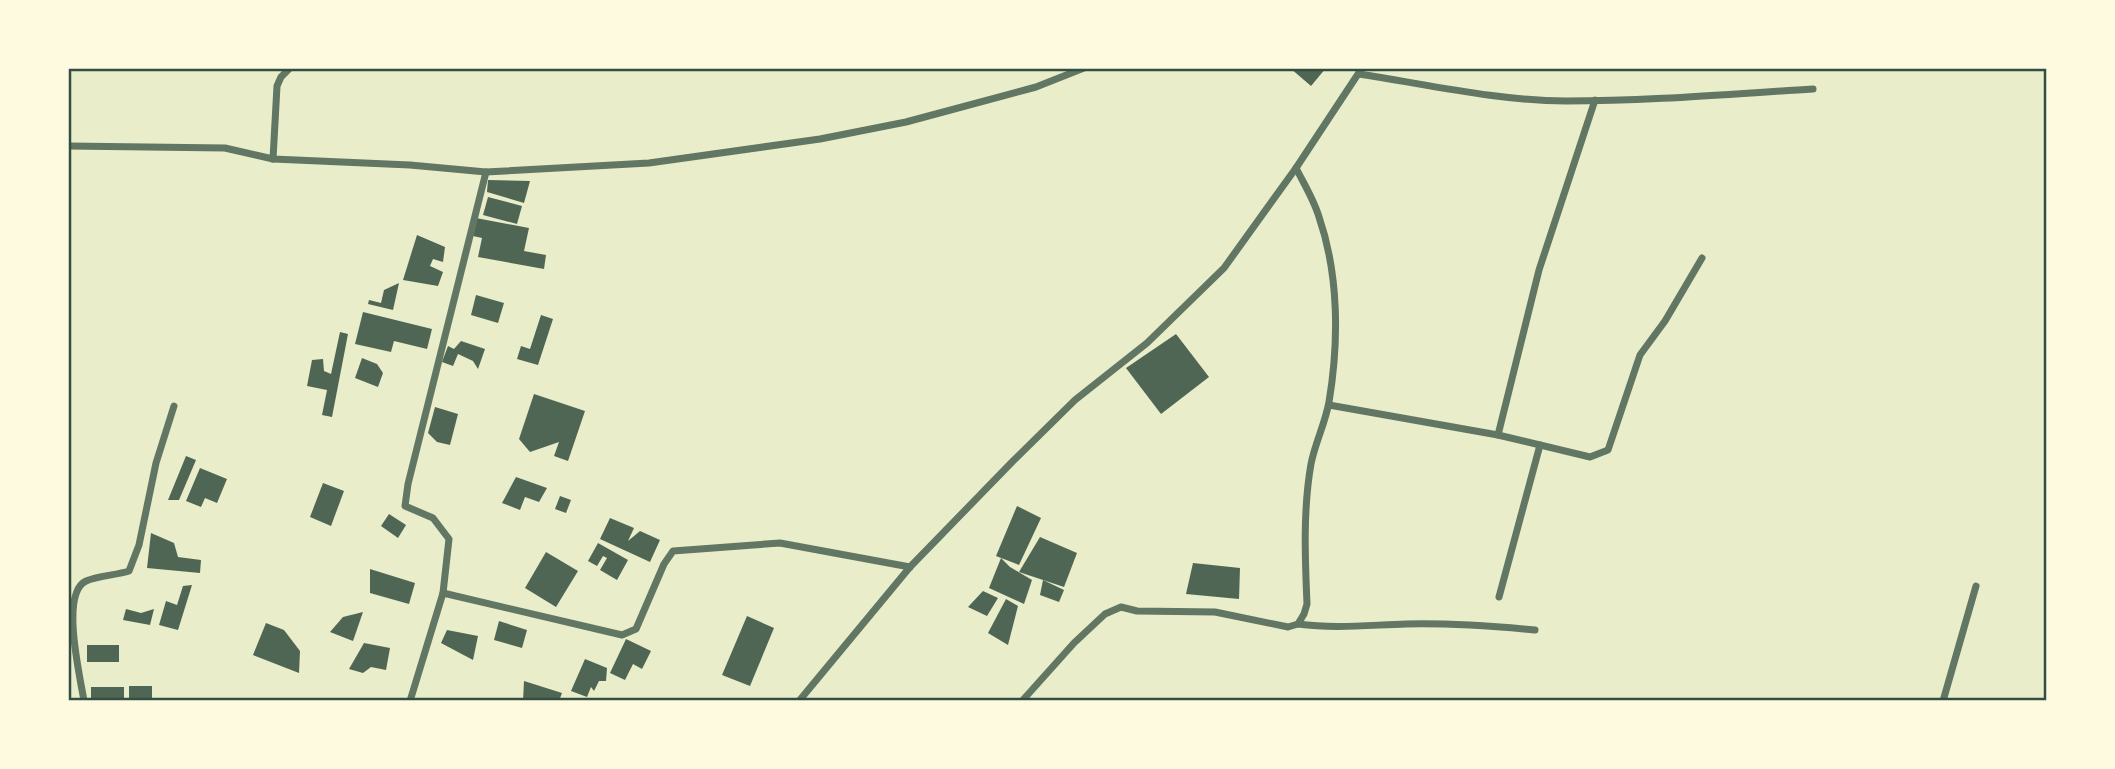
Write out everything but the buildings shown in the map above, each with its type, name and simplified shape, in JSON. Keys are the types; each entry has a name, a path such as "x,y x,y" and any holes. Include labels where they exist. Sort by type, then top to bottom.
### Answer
{"street":[{"path":"273,159 277,86 290,68"},
{"path":"68,146 225,148 273,159 410,165 486,172 649,163 820,139 906,122 1036,87 1084,68"},
{"path":"799,701 911,567 1075,400 1147,343 1224,268 1297,168 1360,71 1493,94 1564,101 1813,89"},
{"path":"1499,435 1539,270 1595,100"},
{"path":"1297,168 1319,215 1331,262 1335,318 1329,405 1311,464 1306,516 1307,604 1298,624"},
{"path":"410,701 443,593 449,539 433,518 405,506 408,484 486,172"},
{"path":"1329,405 1499,435 1590,457 1608,450 1640,355 1665,321 1702,258"},
{"path":"84,701 73,625 74,593 86,581 129,571 139,545 156,463 174,407"},
{"path":"1499,597 1541,445"},
{"path":"443,593 622,635 636,629 664,564 673,551 780,543 911,567"},
{"path":"1943,701 1976,586"},
{"path":"1022,701 1074,643 1105,614 1121,607 1138,611 1215,612 1288,627 1298,624 1319,627 1473,624 1535,630"}]}
